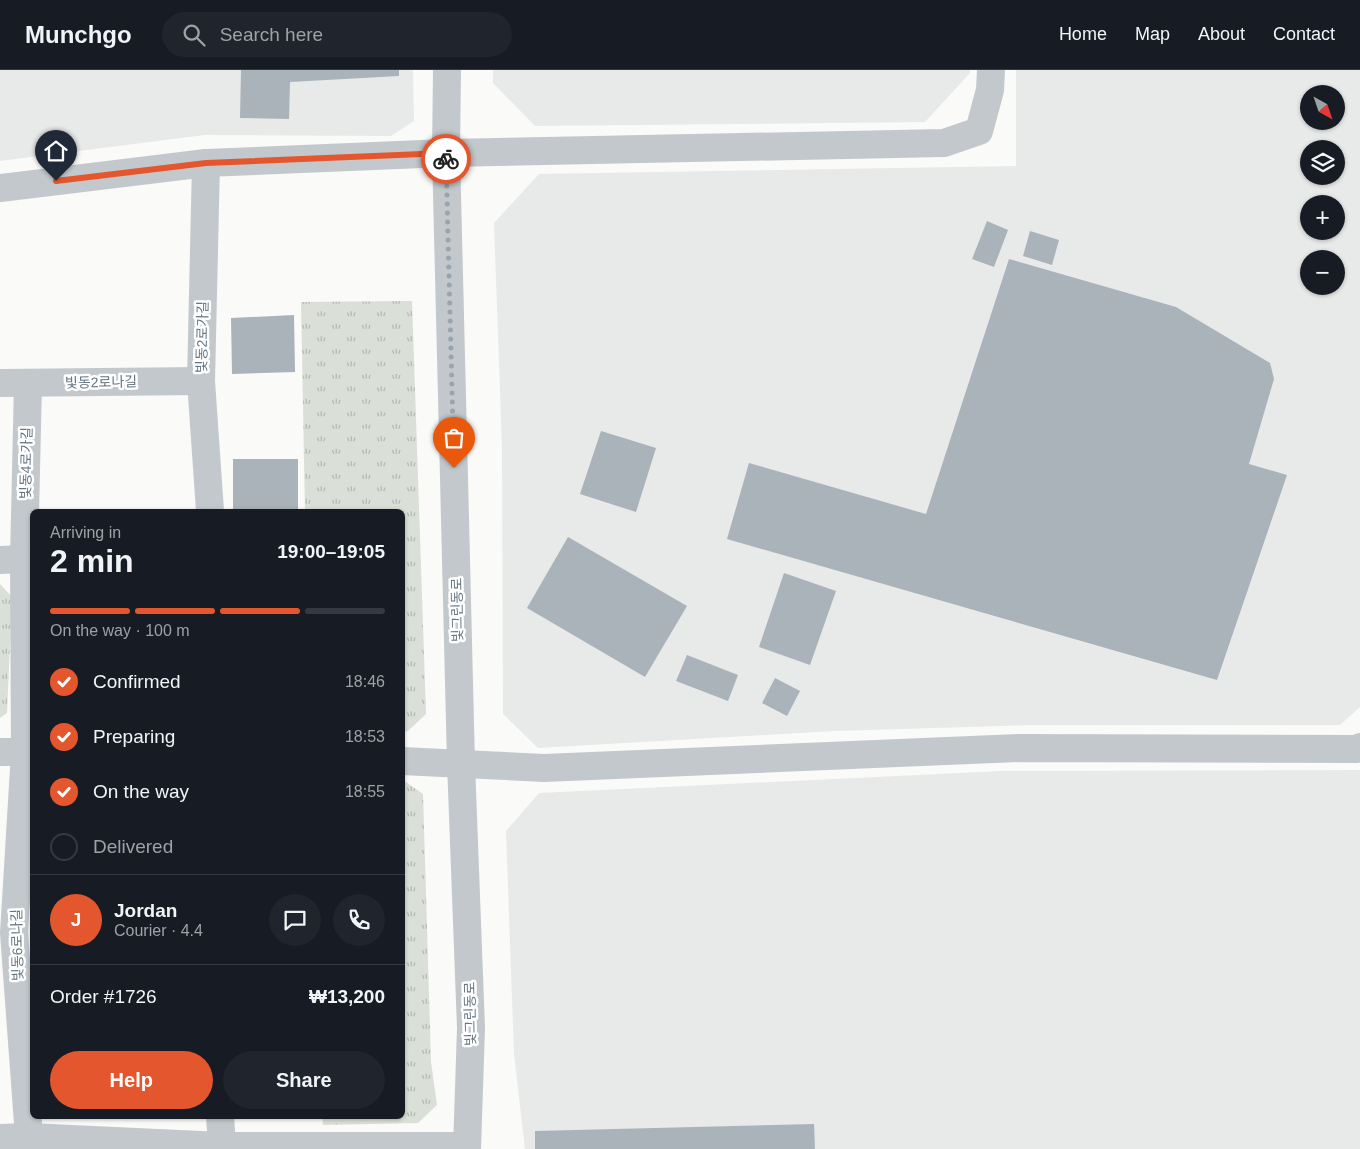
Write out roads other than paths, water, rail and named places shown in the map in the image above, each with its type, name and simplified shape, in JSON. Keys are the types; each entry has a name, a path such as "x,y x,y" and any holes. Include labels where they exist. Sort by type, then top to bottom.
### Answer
{"street":[{"name":"빛그린동로","path":"447,70 446,153 461,763 471,1028 467,1148"},
{"path":"0,188 206,163 446,153 944,143 979,131 990,90 990,70"},
{"name":"빛동2로가길","path":"206,163 202,381 210,509"},
{"name":"빛동2로나길","path":"0,383 202,381"},
{"name":"빛동4로가길","path":"19,752 12,559 28,383"},
{"path":"405,761 544,768 1019,748 1356,750 1360,747"},
{"name":"빛동6로나길","path":"19,752 7,933 29,1137"},
{"path":"220,1119 222,1146"},
{"path":"0,1138 29,1137 222,1146 467,1148"}]}
